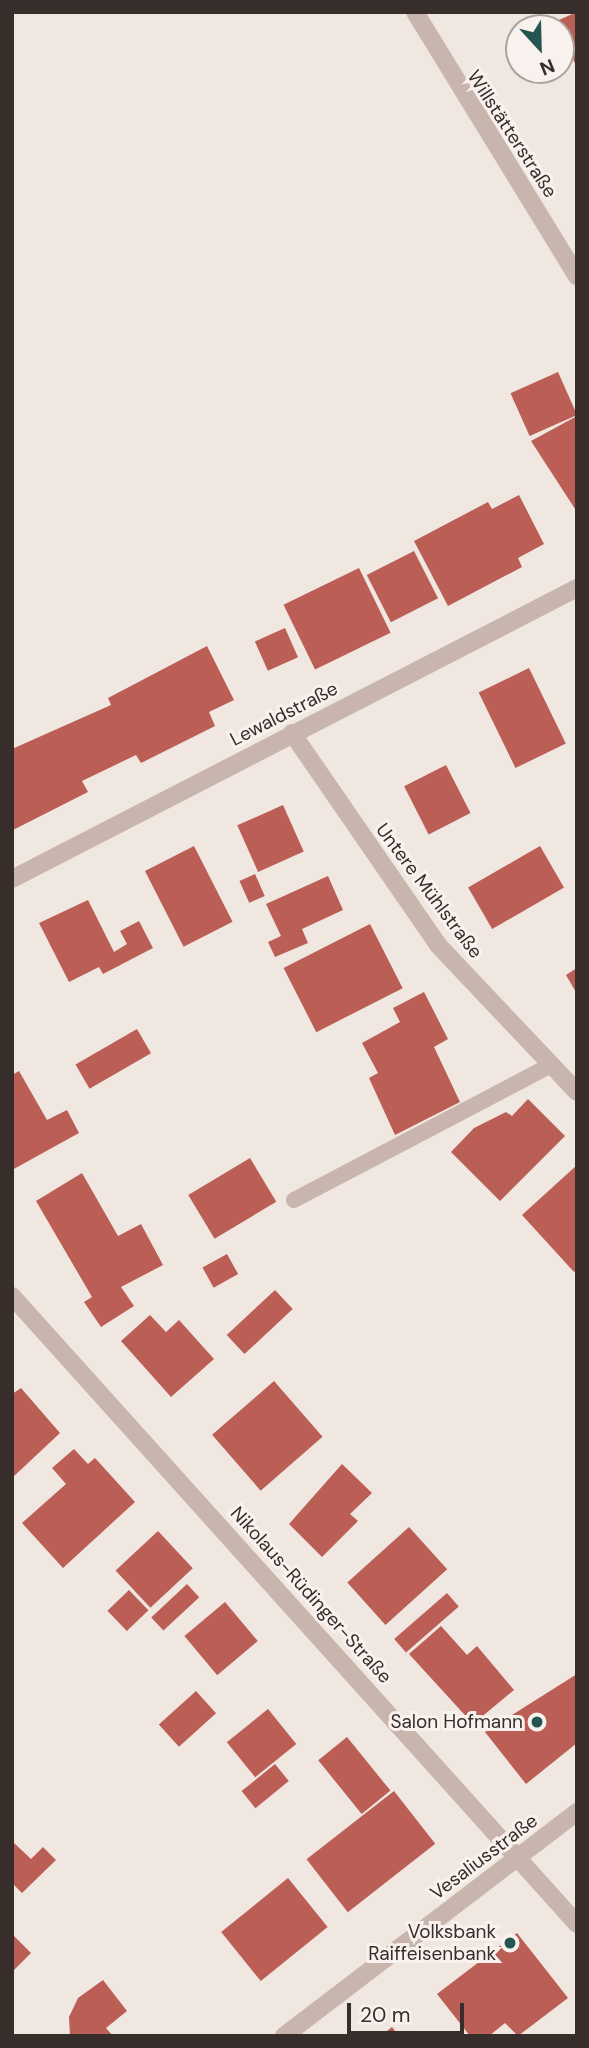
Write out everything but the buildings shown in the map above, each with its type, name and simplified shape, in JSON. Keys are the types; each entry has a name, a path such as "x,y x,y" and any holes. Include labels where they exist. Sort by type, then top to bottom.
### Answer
{"street":[{"name":"Willstätterstraße","path":"415,12 577,276"},
{"name":"Lewaldstraße","path":"12,879 577,587"},
{"name":"Untere Mühlstraße","path":"292,733 438,945 577,1093"},
{"name":"Nikolaus-Rüdinger-Straße","path":"12,1296 577,1924"},
{"name":"Vesaliusstraße","path":"284,2036 577,1812"}],"lane":[{"path":"294,1200 551,1065"}],"place":[{"name":"Salon Hofmann","path":"537,1722"},
{"name":"Volksbank Raiffeisenbank","path":"510,1943"}]}
